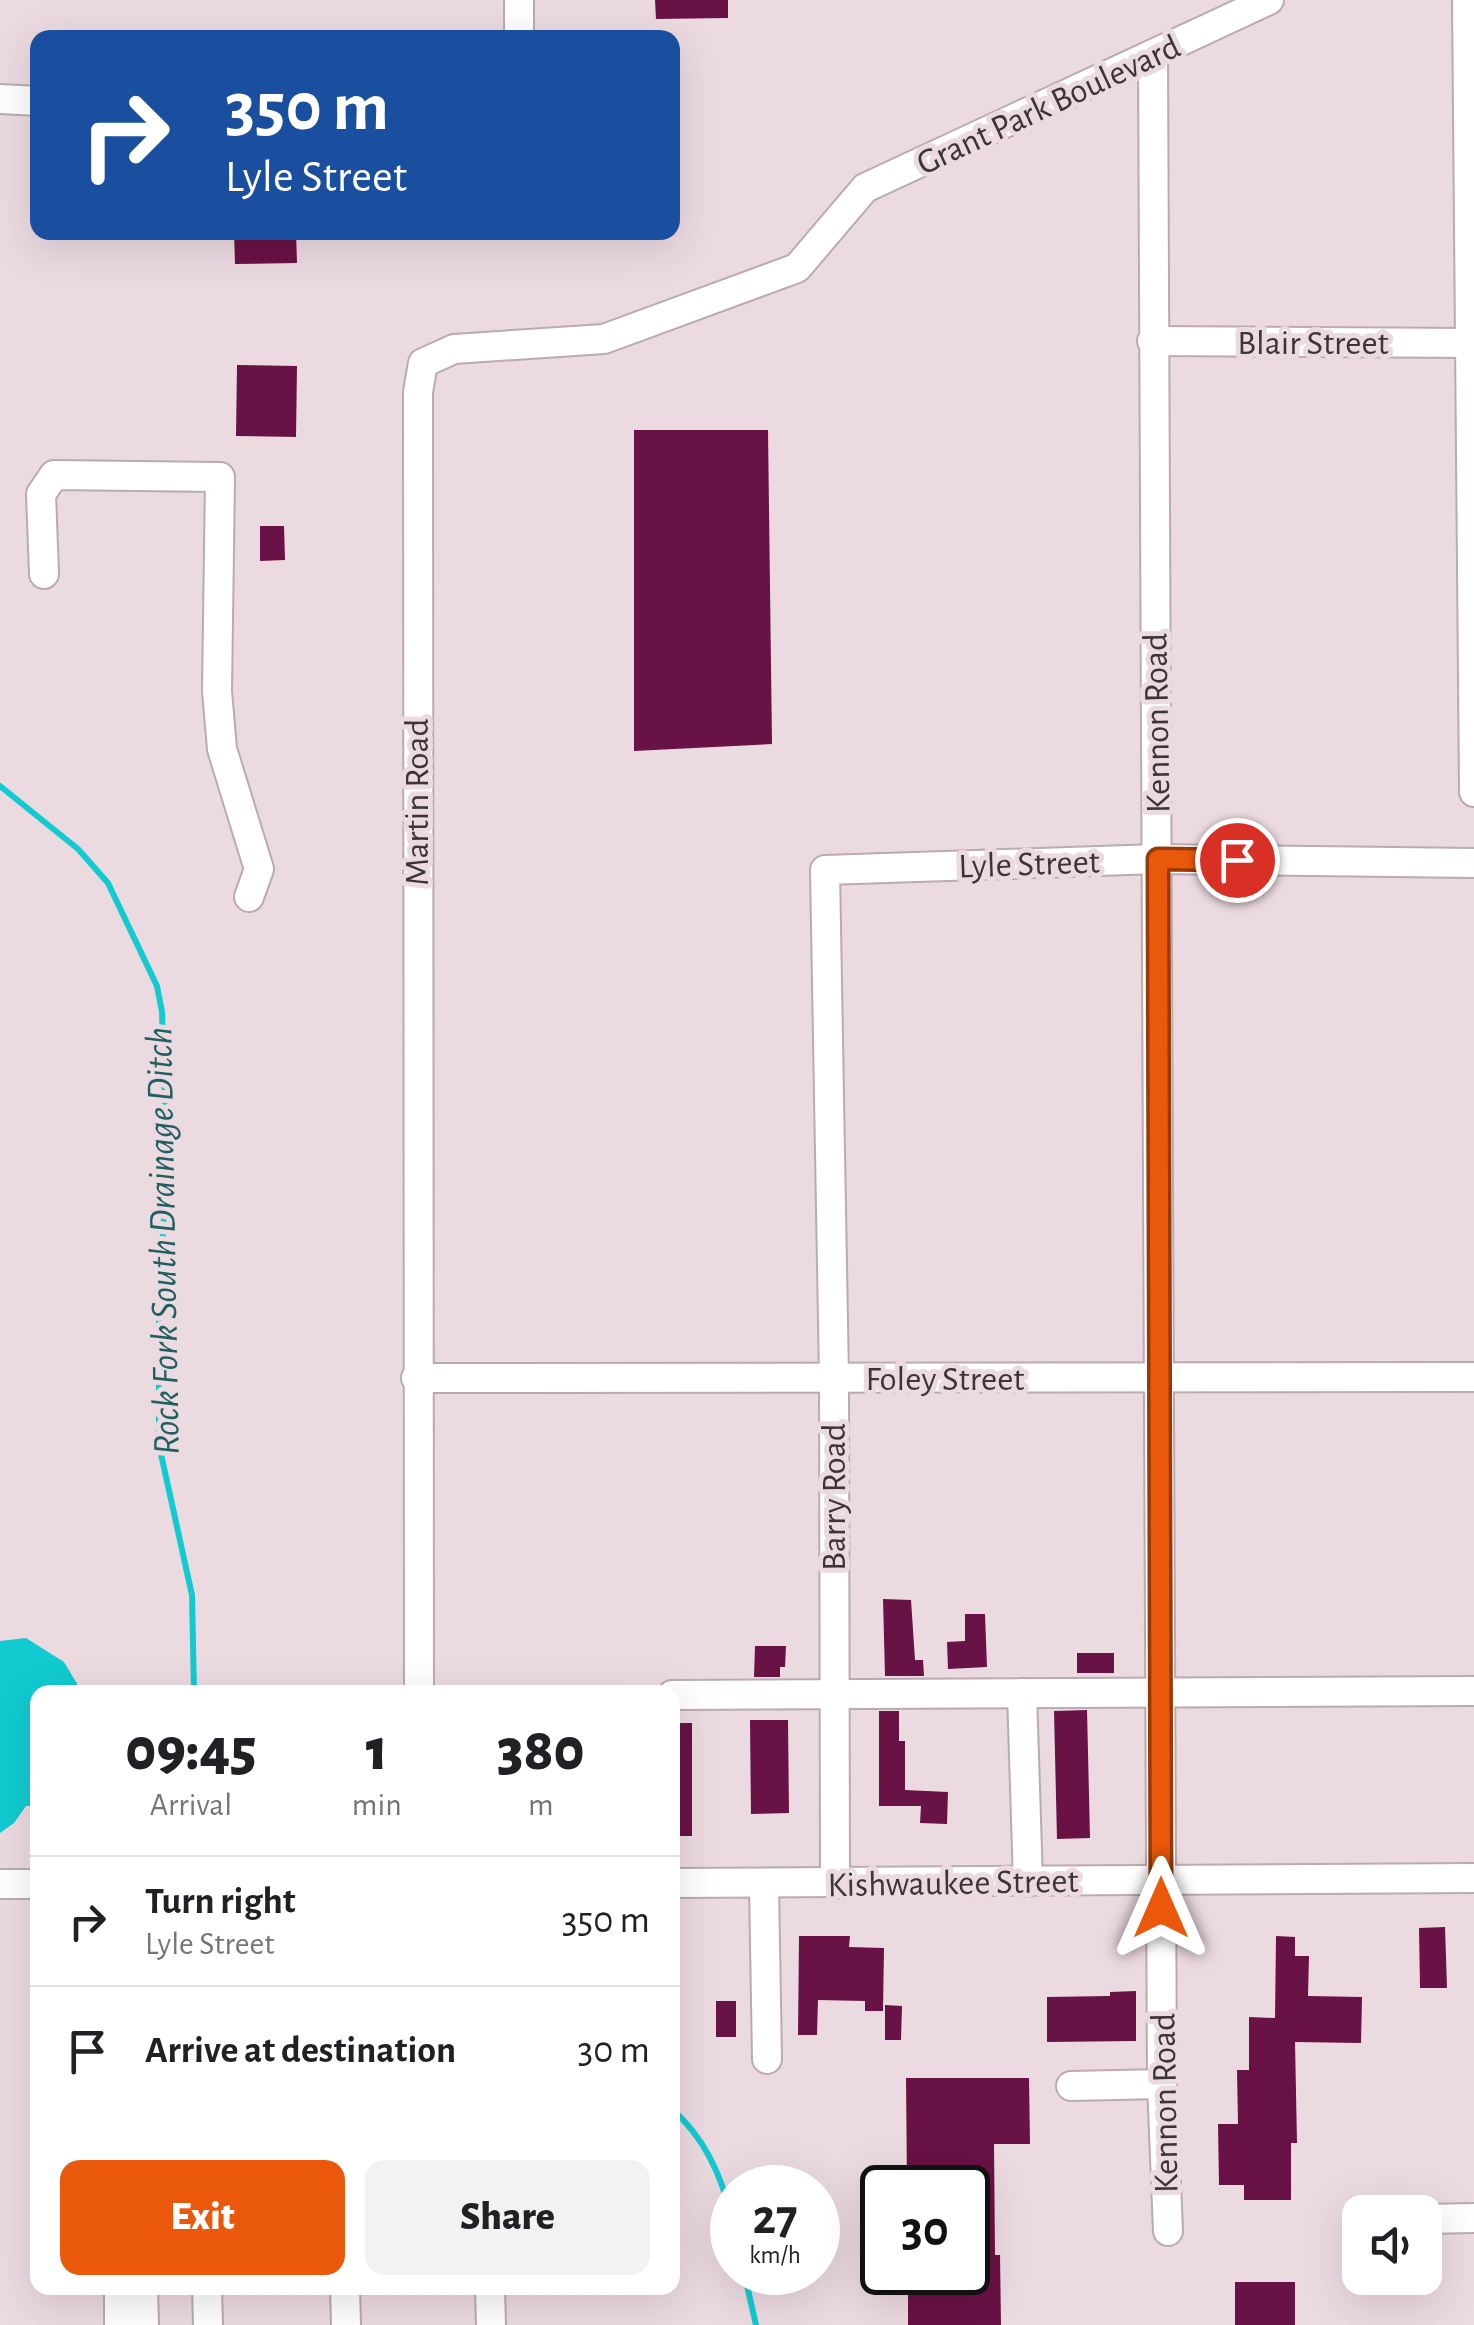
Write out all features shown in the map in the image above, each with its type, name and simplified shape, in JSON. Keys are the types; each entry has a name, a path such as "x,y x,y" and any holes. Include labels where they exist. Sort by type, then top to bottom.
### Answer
{"street":[{"path":"518,30 519,0"},
{"name":"Grant Park Boulevard","path":"836,219 865,188 1268,0"},
{"path":"1466,0 1474,792"},
{"name":"Kennon Road","path":"1153,56 1162,2084 1168,2230"},
{"path":"0,98 30,100"},
{"name":"Martin Road","path":"419,1685 418,412 423,364 454,349 604,339 797,268 836,219"},
{"name":"Blair Street","path":"1152,341 1472,343"},
{"path":"44,574 40,494 54,475 220,477 217,691 222,749 259,869 249,896"},
{"name":"Lyle Street","path":"825,870 1158,859 1474,863"},
{"name":"Barry Road","path":"825,870 834,1378 835,1884"},
{"name":"Foley Street","path":"416,1378 1474,1378"},
{"path":"680,1695 1474,1691"},
{"path":"1022,1692 1028,1882"},
{"name":"Kishwaukee Street","path":"680,1883 1474,1878"},
{"path":"764,1884 767,2059"},
{"path":"1071,2086 1162,2084"},
{"path":"1442,2219 1474,2218"},
{"path":"119,2295 119,2325"},
{"path":"144,2295 144,2325"},
{"path":"208,2295 208,2325"},
{"path":"345,2295 346,2325"},
{"path":"490,2295 491,2325"}],"water":[{"path":"26,1638 64,1662 78,1685 30,1685 30,1806 0,1833 0,1641"}],"building":[{"path":"655,0 728,0 728,18 656,19"},
{"path":"234,240 296,240 297,263 235,264"},
{"path":"237,365 297,366 296,437 236,436"},
{"path":"634,430 768,430 772,744 634,751"},
{"path":"260,526 284,526 285,560 260,561"},
{"path":"883,1599 911,1600 915,1660 923,1660 924,1676 885,1676"},
{"path":"965,1614 985,1614 987,1667 948,1669 947,1642 965,1641"},
{"path":"755,1646 786,1646 785,1667 780,1667 780,1677 754,1677"},
{"path":"1077,1653 1114,1653 1114,1673 1077,1673"},
{"path":"1087,1710 1090,1838 1057,1839 1054,1711"},
{"path":"879,1711 899,1711 899,1741 905,1741 905,1790 948,1792 947,1824 920,1823 921,1806 879,1806"},
{"path":"750,1720 788,1720 789,1813 751,1814"},
{"path":"680,1723 692,1723 692,1836 680,1836"},
{"path":"1445,1927 1447,1988 1420,1988 1419,1928"},
{"path":"799,1936 850,1936 849,1947 884,1948 883,2011 865,2011 865,2001 818,2000 817,2035 798,2035"},
{"path":"1276,1936 1295,1937 1295,1956 1309,1956 1308,1996 1362,1997 1361,2043 1295,2042 1297,2143 1291,2143 1291,2200 1244,2200 1244,2185 1219,2185 1218,2124 1238,2124 1237,2070 1249,2070 1249,2017 1275,2018"},
{"path":"1136,1991 1136,2041 1047,2042 1047,1997 1110,1996 1110,1992"},
{"path":"716,2001 736,2001 736,2037 716,2037"},
{"path":"885,2005 902,2006 901,2040 885,2040"},
{"path":"906,2078 1029,2078 1030,2144 994,2144 995,2255 1000,2255 1001,2325 908,2325 908,2295 990,2295 990,2165 907,2165"},
{"path":"1235,2282 1295,2282 1295,2325 1235,2325"}],"waterway":[{"name":"Rock Fork South Drainage Ditch","path":"0,786 78,849 108,883 157,986 162,1012 167,1169 159,1297 159,1445 192,1595 194,1685"},
{"name":"Rock Fork South Drainage Ditch","path":"680,2117 713,2165"},
{"name":"Rock Fork South Drainage Ditch","path":"749,2295 756,2325"}],"route":[{"path":"1161,1908 1158,859 1237,860"}]}
